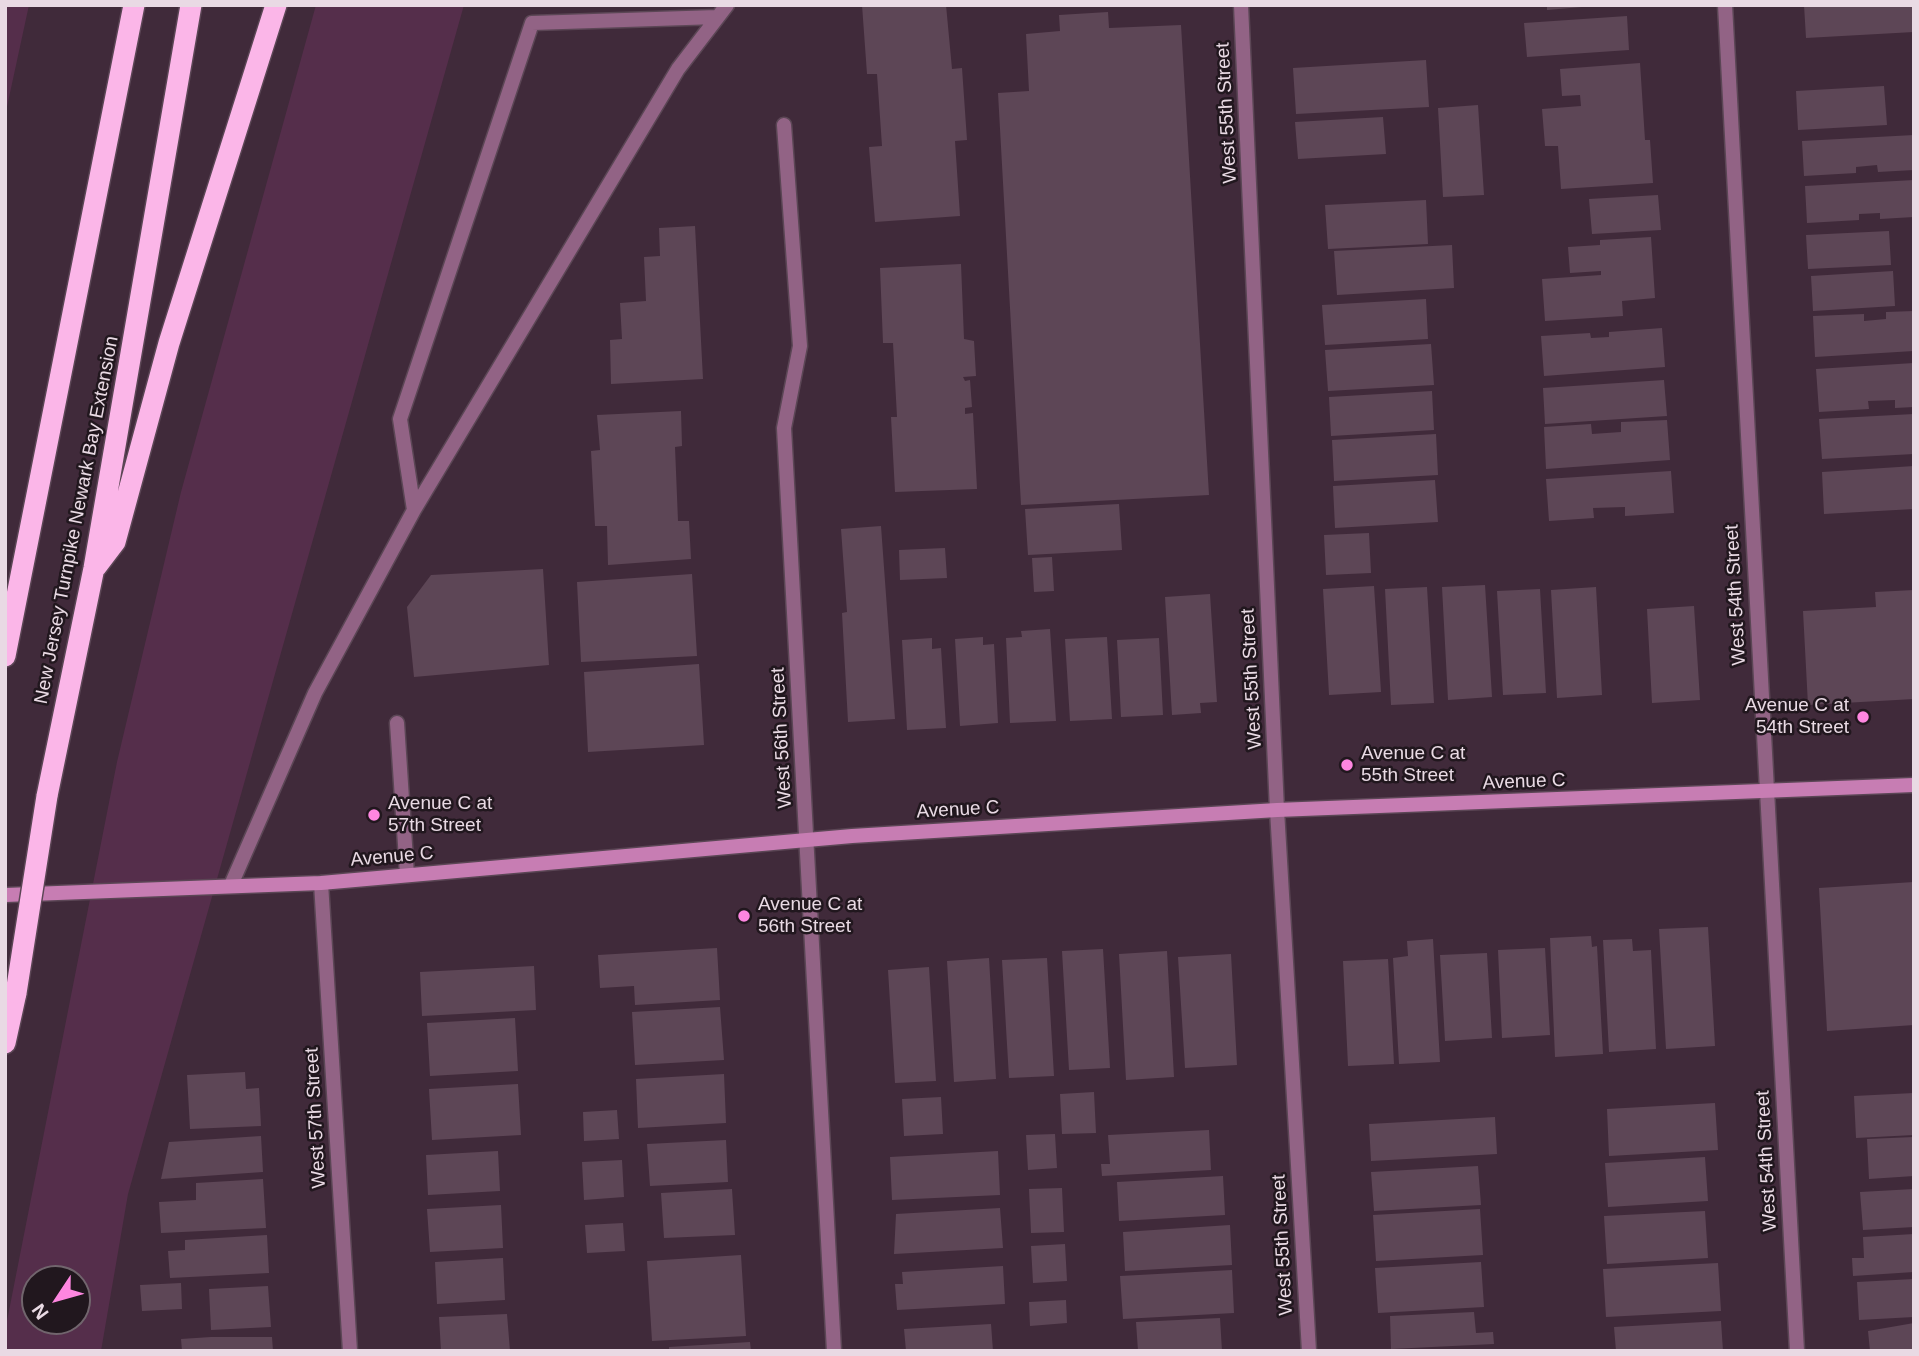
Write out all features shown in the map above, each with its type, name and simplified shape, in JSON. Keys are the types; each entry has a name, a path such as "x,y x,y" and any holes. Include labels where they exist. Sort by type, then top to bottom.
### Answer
{"highway":[{"path":"5,656 134,5"},
{"name":"New Jersey Turnpike Newark Bay Extension","path":"5,1044 16,993 47,796 94,568 191,5"},
{"path":"94,568 115,542 169,342 276,5"}],"main road":[{"name":"Avenue C","path":"5,895 321,883 807,840 1277,810 1914,785"}],"street":[{"path":"231,885 315,693 414,510 678,69 727,5"},
{"name":"West 55th Street","path":"1241,5 1277,810 1309,1351"},
{"name":"West 54th Street","path":"1725,5 1797,1351"},
{"path":"414,510 400,419 532,23 717,17"},
{"name":"West 56th Street","path":"784,125 800,346 784,428 834,1351"},
{"path":"397,723 407,875"},
{"name":"West 57th Street","path":"321,883 350,1351"}],"shaded area":[{"path":"5,5 29,5 5,116"},
{"path":"316,5 464,5 128,1194 101,1351 5,1351 5,1331 117,762 181,492"}],"building":[{"path":"862,5 946,5 952,69 962,68 967,140 955,141 960,216 875,222 869,147 882,146 877,74 867,74"},
{"path":"1547,5 1582,5 1582,7 1547,10"},
{"path":"1804,5 1914,5 1914,32 1806,38"},
{"path":"1108,12 1109,28 1181,25 1209,495 1021,505 998,93 1029,91 1026,34 1060,31 1059,15"},
{"path":"1627,16 1629,50 1527,57 1524,23"},
{"path":"1426,60 1429,107 1296,114 1293,68"},
{"path":"1640,63 1645,140 1650,140 1653,183 1561,189 1558,146 1545,146 1542,109 1581,106 1580,95 1562,96 1560,69"},
{"path":"1884,86 1887,125 1798,130 1796,91"},
{"path":"1478,105 1484,195 1443,197 1438,108"},
{"path":"1383,117 1386,154 1298,159 1295,122"},
{"path":"1914,135 1914,170 1878,172 1877,165 1856,167 1856,173 1804,176 1802,141"},
{"path":"1914,180 1914,217 1880,219 1880,213 1859,214 1859,220 1807,223 1805,186"},
{"path":"1658,195 1661,230 1592,234 1589,199"},
{"path":"1426,200 1428,244 1328,249 1325,205"},
{"path":"695,226 703,379 611,384 610,340 622,339 620,303 646,301 644,257 660,256 659,228"},
{"path":"1889,231 1891,265 1808,269 1806,235"},
{"path":"1651,237 1655,298 1622,301 1623,316 1545,321 1542,279 1601,275 1601,271 1570,273 1568,247 1600,245 1600,240"},
{"path":"1452,245 1454,288 1337,295 1334,251"},
{"path":"961,264 964,339 974,341 976,376 963,377 965,381 970,380 972,407 965,408 965,414 973,413 977,489 895,492 891,417 897,417 893,343 883,343 880,268"},
{"path":"1893,271 1895,306 1813,311 1811,276"},
{"path":"1426,299 1428,339 1325,345 1322,305"},
{"path":"1914,311 1914,351 1815,357 1813,316 1864,314 1864,321 1886,319 1886,312"},
{"path":"1662,328 1665,367 1544,376 1541,336 1590,333 1591,338 1609,337 1609,332"},
{"path":"1431,344 1434,385 1328,391 1325,350"},
{"path":"1914,363 1914,407 1895,408 1895,400 1868,401 1869,409 1819,412 1816,369"},
{"path":"1664,380 1667,416 1545,424 1543,388"},
{"path":"1432,391 1434,430 1331,436 1329,397"},
{"path":"681,411 682,446 675,447 678,521 689,521 691,559 608,565 607,526 595,526 591,451 600,450 597,415"},
{"path":"1914,414 1914,454 1822,459 1819,419"},
{"path":"1667,420 1670,460 1546,469 1544,427 1591,424 1592,434 1621,432 1621,422"},
{"path":"1436,434 1438,475 1334,481 1332,440"},
{"path":"1914,466 1914,509 1824,514 1822,472"},
{"path":"1671,471 1674,513 1625,516 1625,507 1593,508 1594,518 1549,521 1546,479"},
{"path":"1435,480 1438,522 1335,528 1333,486"},
{"path":"1119,504 1122,550 1028,555 1025,509"},
{"path":"881,526 895,719 848,722 842,613 847,612 841,529"},
{"path":"1369,533 1371,573 1326,575 1324,535"},
{"path":"945,548 947,578 900,580 899,550"},
{"path":"1052,557 1054,591 1034,592 1032,558"},
{"path":"543,569 549,665 414,677 407,607 431,575"},
{"path":"692,574 697,656 581,662 577,582"},
{"path":"1485,585 1492,697 1448,700 1442,587"},
{"path":"1374,586 1381,692 1329,695 1323,589"},
{"path":"1427,587 1434,703 1391,705 1385,589"},
{"path":"1596,587 1602,695 1557,698 1551,590"},
{"path":"1540,589 1546,693 1503,695 1497,591"},
{"path":"1914,590 1914,699 1808,705 1803,611 1876,607 1875,592"},
{"path":"1210,594 1217,702 1200,703 1201,713 1172,715 1165,597"},
{"path":"1694,606 1700,700 1652,703 1647,609"},
{"path":"1050,629 1056,721 1010,723 1006,638 1022,637 1021,631"},
{"path":"983,637 983,645 994,644 998,723 960,726 955,639"},
{"path":"1107,637 1112,719 1070,721 1065,639"},
{"path":"932,638 932,649 941,648 946,728 907,730 902,640"},
{"path":"1159,638 1163,715 1121,717 1117,640"},
{"path":"699,664 704,745 588,752 584,672"},
{"path":"1914,882 1914,1025 1827,1031 1819,888"},
{"path":"1708,927 1715,1046 1666,1049 1659,929"},
{"path":"1591,936 1592,947 1597,946 1603,1054 1555,1057 1550,938"},
{"path":"1433,939 1440,1062 1399,1064 1393,958 1408,956 1407,941"},
{"path":"1632,939 1633,951 1651,950 1656,1049 1609,1052 1603,940"},
{"path":"717,948 720,1000 635,1005 634,986 600,988 598,955"},
{"path":"1545,948 1550,1035 1502,1038 1498,950"},
{"path":"1103,949 1110,1068 1069,1070 1062,951"},
{"path":"1167,951 1174,1077 1126,1080 1119,954"},
{"path":"1487,953 1492,1038 1445,1041 1440,955"},
{"path":"1231,954 1237,1065 1185,1068 1178,957"},
{"path":"989,958 996,1079 954,1082 947,961"},
{"path":"1047,958 1054,1076 1009,1078 1002,960"},
{"path":"1388,959 1394,1064 1348,1066 1343,961"},
{"path":"534,966 536,1010 422,1016 420,972"},
{"path":"929,967 936,1081 895,1083 888,970"},
{"path":"720,1007 724,1060 635,1065 632,1012"},
{"path":"515,1018 518,1071 430,1076 427,1023"},
{"path":"245,1072 246,1089 259,1088 261,1126 190,1129 187,1075"},
{"path":"724,1074 726,1123 638,1128 636,1079"},
{"path":"518,1084 521,1135 432,1140 429,1089"},
{"path":"1094,1092 1096,1133 1062,1134 1060,1094"},
{"path":"1914,1093 1914,1135 1856,1138 1854,1096"},
{"path":"941,1097 943,1134 904,1136 902,1099"},
{"path":"1715,1103 1718,1150 1609,1156 1607,1109"},
{"path":"617,1110 619,1139 584,1141 583,1112"},
{"path":"1495,1117 1497,1154 1371,1161 1369,1124"},
{"path":"1209,1130 1211,1170 1102,1176 1101,1164 1110,1164 1108,1135"},
{"path":"1055,1134 1057,1168 1028,1170 1026,1135"},
{"path":"261,1136 263,1172 161,1179 169,1142"},
{"path":"1914,1137 1914,1176 1869,1179 1867,1139"},
{"path":"726,1140 728,1182 650,1186 647,1144"},
{"path":"498,1151 500,1191 428,1195 426,1155"},
{"path":"998,1151 1000,1195 892,1200 890,1157"},
{"path":"1705,1157 1708,1201 1608,1207 1605,1163"},
{"path":"622,1160 624,1197 584,1200 582,1162"},
{"path":"1478,1166 1481,1205 1374,1211 1371,1172"},
{"path":"1223,1176 1225,1215 1119,1221 1117,1182"},
{"path":"263,1179 266,1228 161,1233 159,1202 196,1200 196,1183"},
{"path":"1062,1188 1064,1232 1031,1233 1029,1189"},
{"path":"732,1189 735,1235 664,1238 661,1193"},
{"path":"1914,1189 1914,1227 1863,1230 1860,1192"},
{"path":"501,1205 503,1248 430,1252 427,1209"},
{"path":"1000,1208 1003,1248 894,1254 896,1214"},
{"path":"1480,1209 1483,1255 1376,1261 1373,1215"},
{"path":"1705,1211 1708,1258 1607,1264 1604,1216"},
{"path":"623,1223 625,1251 587,1253 585,1225"},
{"path":"1230,1225 1232,1265 1125,1271 1123,1232"},
{"path":"1914,1234 1914,1272 1853,1276 1852,1258 1864,1258 1863,1237"},
{"path":"267,1235 269,1273 170,1278 168,1251 185,1250 185,1240"},
{"path":"1065,1244 1067,1281 1033,1283 1031,1246"},
{"path":"741,1255 746,1336 652,1341 647,1261"},
{"path":"503,1258 505,1300 437,1304 435,1262"},
{"path":"1481,1262 1484,1307 1378,1313 1375,1268"},
{"path":"1718,1263 1721,1311 1606,1317 1603,1269"},
{"path":"1003,1266 1005,1304 897,1310 895,1284 903,1284 902,1272"},
{"path":"1232,1270 1234,1313 1123,1319 1120,1276"},
{"path":"1914,1279 1914,1317 1859,1320 1857,1282"},
{"path":"181,1283 182,1309 142,1311 140,1285"},
{"path":"268,1286 271,1327 211,1330 209,1289"},
{"path":"1066,1300 1067,1323 1030,1326 1029,1302"},
{"path":"1474,1312 1476,1333 1493,1332 1494,1344 1391,1349 1390,1316"},
{"path":"507,1314 510,1351 441,1351 439,1317"},
{"path":"1220,1318 1222,1351 1138,1351 1136,1322"},
{"path":"1721,1321 1723,1351 1616,1351 1614,1327"},
{"path":"1914,1323 1914,1351 1870,1351 1868,1331"},
{"path":"991,1324 993,1351 906,1351 904,1329"},
{"path":"272,1337 273,1351 182,1351 181,1339"},
{"path":"750,1342 751,1351 669,1351 669,1347"}],"place":[{"name":"Avenue C at 54th Street","path":"1863,717"},
{"name":"Avenue C at 55th Street","path":"1347,765"},
{"name":"Avenue C at 57th Street","path":"374,815"},
{"name":"Avenue C at 56th Street","path":"744,916"}]}
